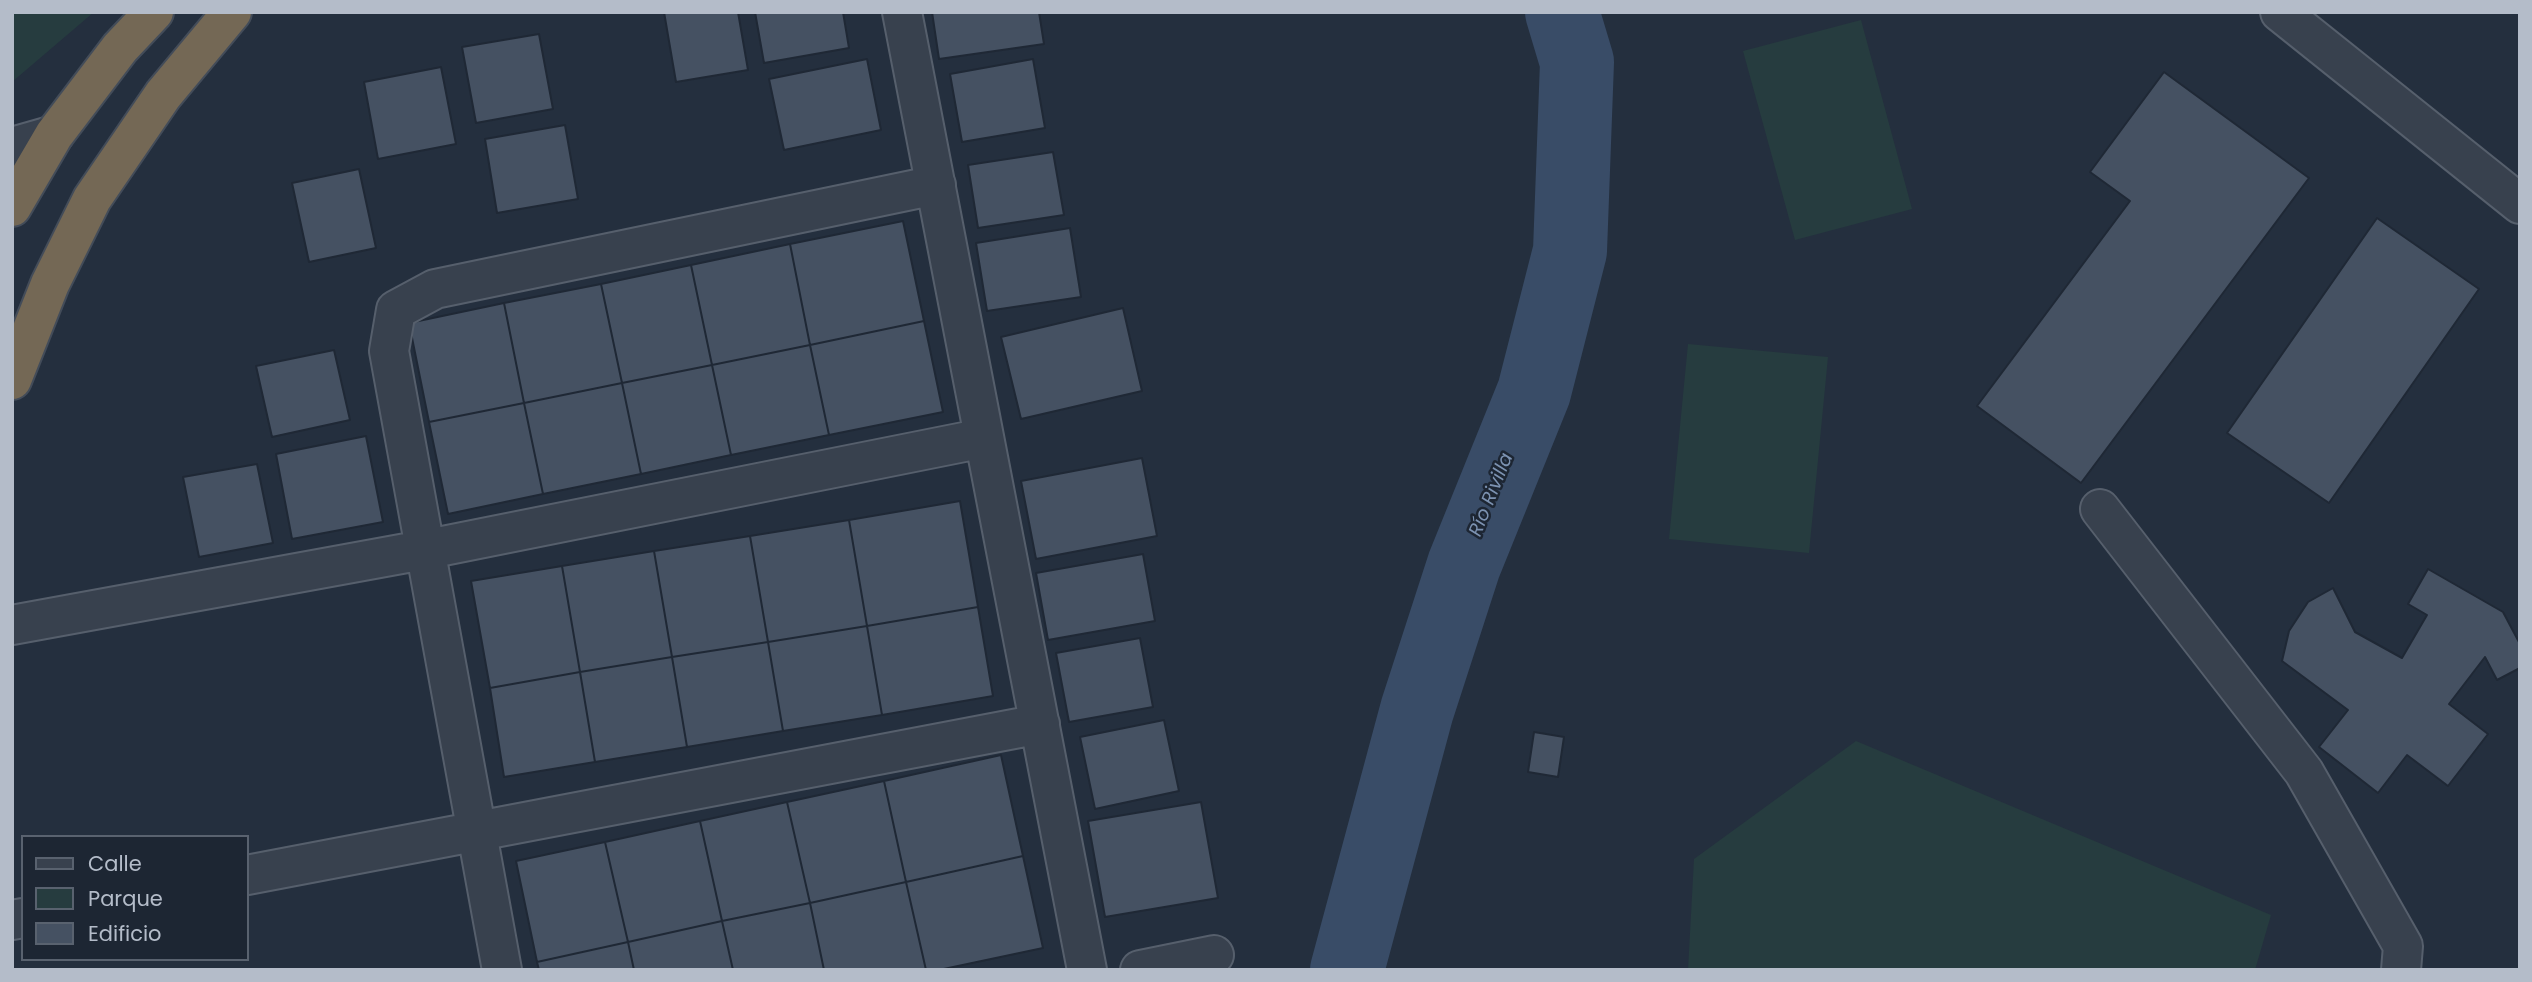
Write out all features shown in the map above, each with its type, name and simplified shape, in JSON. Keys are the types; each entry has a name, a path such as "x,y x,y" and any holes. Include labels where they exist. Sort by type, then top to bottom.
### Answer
{"highway":[{"path":"12,207 54,135 120,48 154,12"},
{"path":"13,375 50,284 92,199 163,95 232,12"}],"street":[{"path":"902,12 1087,970"},
{"path":"2280,12 2520,204"},
{"path":"12,147 54,135"},
{"path":"502,970 389,351 396,310 435,289 936,185"},
{"path":"12,625 424,550 984,439"},
{"path":"2100,509 2304,772 2403,946 2401,970"},
{"path":"248,875 1040,724"},
{"path":"1140,970 1214,956"}],"green space":[{"path":"12,12 94,12 12,82"},
{"path":"1861,20 1912,209 1795,240 1743,51"},
{"path":"1688,344 1828,357 1809,553 1669,539"},
{"path":"1856,741 2271,915 2255,970 1688,970 1694,859"}],"building":[{"path":"664,12 738,12 748,70 676,82"},
{"path":"755,12 843,12 849,48 764,63"},
{"path":"932,12 1039,12 1044,44 939,59"},
{"path":"539,34 553,109 476,123 462,47"},
{"path":"867,59 881,130 784,150 769,79"},
{"path":"1033,59 1045,128 962,142 950,74"},
{"path":"441,67 456,144 378,159 364,82"},
{"path":"2164,72 2309,178 2081,483 1977,406 2130,201 2090,172"},
{"path":"565,125 578,199 497,213 485,139"},
{"path":"1053,152 1064,215 978,228 968,165"},
{"path":"359,169 376,248 309,262 292,183"},
{"path":"2377,218 2479,289 2329,503 2227,433"},
{"path":"903,221 924,321 810,345 790,244"},
{"path":"1070,228 1081,297 987,311 976,243"},
{"path":"790,244 810,345 712,365 691,265"},
{"path":"691,265 712,365 622,383 601,284"},
{"path":"601,284 622,383 524,403 504,303"},
{"path":"504,303 524,403 429,422 409,323"},
{"path":"1123,308 1142,391 1021,419 1001,337"},
{"path":"924,321 943,412 829,435 810,345"},
{"path":"810,345 829,435 731,455 712,365"},
{"path":"334,350 350,420 272,437 256,366"},
{"path":"712,365 731,455 641,474 622,383"},
{"path":"622,383 641,474 543,494 524,403"},
{"path":"524,403 543,494 448,514 429,422"},
{"path":"366,436 383,522 292,539 276,454"},
{"path":"1142,458 1157,536 1036,559 1021,481"},
{"path":"257,464 273,543 199,557 183,477"},
{"path":"960,501 978,607 867,626 849,520"},
{"path":"849,520 867,626 768,642 750,536"},
{"path":"750,536 768,642 672,657 654,551"},
{"path":"654,551 672,657 580,672 562,566"},
{"path":"1143,554 1155,621 1048,640 1036,573"},
{"path":"562,566 580,672 490,688 471,581"},
{"path":"2428,569 2503,612 2520,644 2520,668 2497,680 2485,657 2449,704 2488,734 2448,786 2407,755 2378,793 2319,747 2348,710 2282,661 2289,631 2308,602 2333,588 2355,632 2402,658 2427,615 2408,604"},
{"path":"978,607 993,696 882,715 867,626"},
{"path":"867,626 882,715 783,731 768,642"},
{"path":"1140,638 1153,707 1069,722 1056,653"},
{"path":"768,642 783,731 687,747 672,657"},
{"path":"672,657 687,747 595,762 580,672"},
{"path":"580,672 595,762 504,777 490,688"},
{"path":"1164,720 1179,791 1095,809 1080,737"},
{"path":"1534,732 1564,737 1558,777 1528,772"},
{"path":"1001,755 1023,856 906,882 884,781"},
{"path":"884,781 906,882 810,903 787,802"},
{"path":"787,802 810,903 722,921 700,821"},
{"path":"1201,802 1218,898 1105,917 1088,821"},
{"path":"700,821 722,921 628,942 605,842"},
{"path":"605,842 628,942 537,962 516,861"},
{"path":"1023,856 1043,948 939,970 926,970 906,882"},
{"path":"906,882 926,970 824,970 810,903"},
{"path":"810,903 824,970 733,970 722,921"},
{"path":"722,921 733,970 634,970 628,942"},
{"path":"628,942 634,970 539,970 537,962"}],"waterway":[{"name":"Río Rivilla","path":"1347,970 1417,710 1464,565 1534,392 1570,251 1577,62 1562,12"}]}
